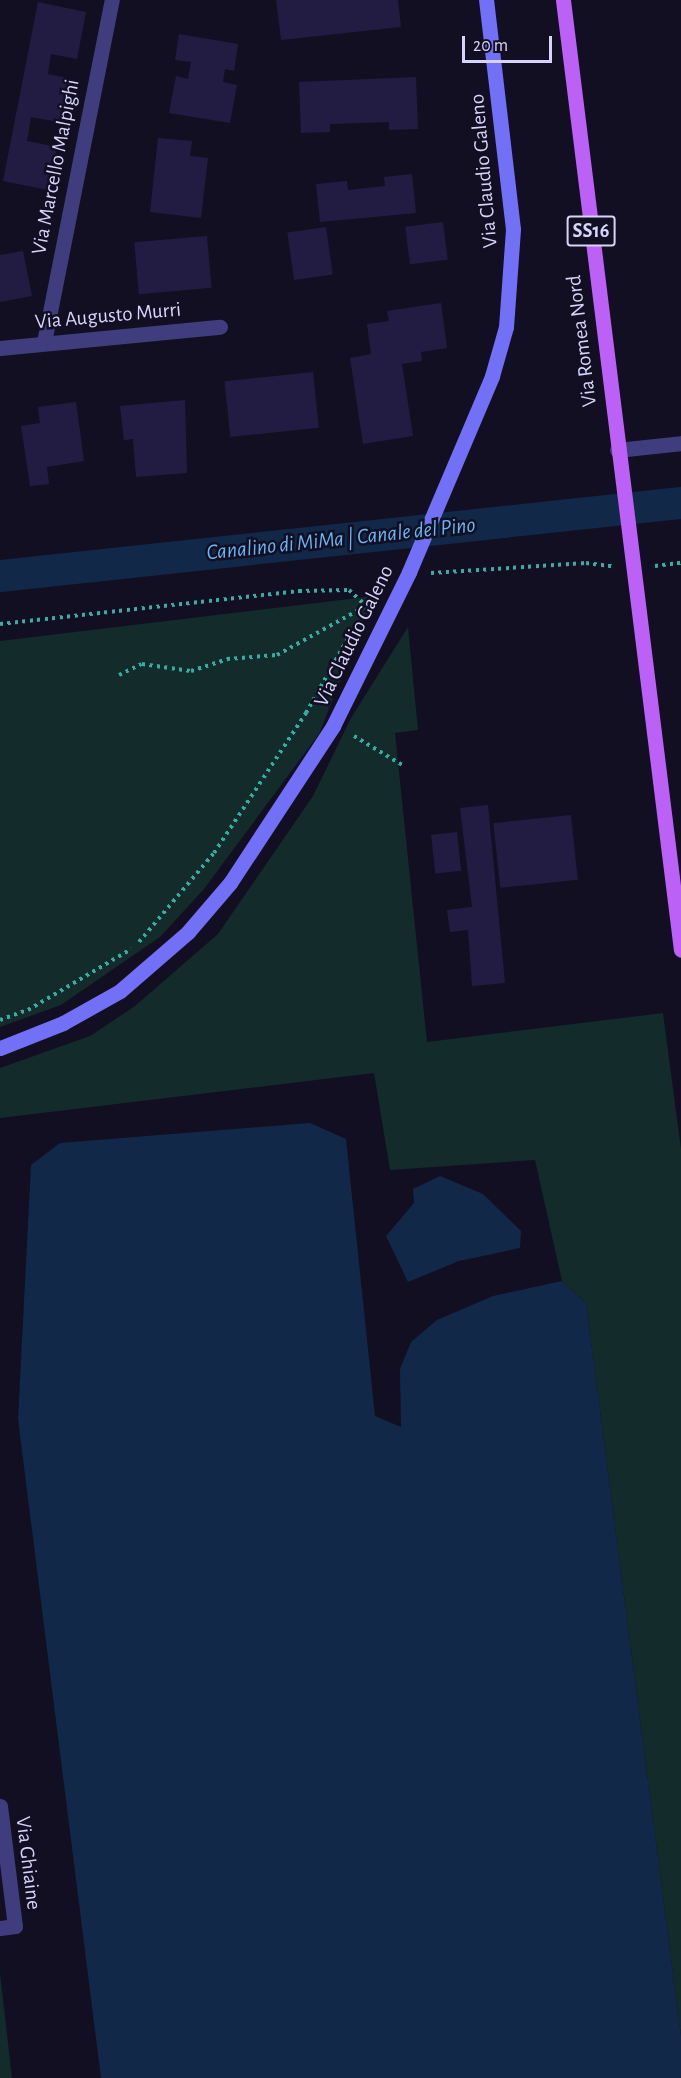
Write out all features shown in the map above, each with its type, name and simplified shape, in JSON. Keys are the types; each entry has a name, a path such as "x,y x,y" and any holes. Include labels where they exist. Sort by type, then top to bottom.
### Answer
{"main road":[{"name":"Via Romea Nord","path":"563,0 617,456"},
{"name":"SS16","path":"617,456 681,950"}],"street":[{"name":"Via Marcello Malpighi","path":"44,342 112,0"},
{"name":"Via Claudio Galeno","path":"0,1048 63,1023 120,991 167,953 230,883 335,723 409,572 443,497 492,376 506,327 513,271 510,188 486,0"},
{"name":"Via Augusto Murri","path":"0,348 220,327"},
{"path":"617,456 681,443"},
{"name":"Via Ghiaine","path":"0,1806 7,1927"}],"path":[{"path":"409,572 470,573 586,563 630,569"},
{"path":"0,624 299,591 349,590 384,622"},
{"path":"361,616 367,606"},
{"path":"119,675 142,664 191,670 227,660 278,655 367,606"},
{"path":"0,1020 28,1010 135,946 214,853 306,713 350,635"},
{"path":"335,723 404,766"}],"green space":[{"path":"374,596 319,734 204,889 160,937 61,1005 0,1027 0,641"},
{"path":"408,627 418,730 395,733 427,1042 663,1013 681,1149 681,2036 586,1303 562,1281 535,1160 390,1170 374,1073 0,1118 0,1068 90,1036 135,1006 218,934 313,796 351,718"},
{"path":"0,1973 12,2078 0,2078"}],"water":[{"path":"310,1123 346,1139 375,1416 401,1427 400,1369 411,1342 437,1320 493,1296 562,1281 586,1303 681,2036 681,2078 101,2078 18,1419 31,1165 60,1143"},
{"path":"440,1176 483,1194 521,1231 520,1248 459,1261 408,1282 386,1236 414,1203 413,1189"}],"building":[{"path":"276,0 398,0 401,27 281,40"},
{"path":"38,2 86,12 77,59 51,54 48,74 72,79 64,123 31,117 27,141 57,147 48,190 3,181"},
{"path":"179,34 238,44 234,71 225,69 223,82 237,85 230,123 169,113 176,76 188,79 191,62 175,60"},
{"path":"416,77 418,129 389,130 389,122 330,124 330,132 301,133 299,82"},
{"path":"158,138 192,141 190,156 208,158 201,218 150,212"},
{"path":"412,174 416,213 320,222 316,184 347,181 348,190 385,186 384,177"},
{"path":"443,222 448,260 410,264 405,227"},
{"path":"326,227 333,275 294,280 287,232"},
{"path":"207,236 212,288 139,294 134,242"},
{"path":"23,251 32,296 0,302 0,255"},
{"path":"441,303 447,348 421,352 422,361 402,364 413,436 363,444 350,358 371,354 367,324 389,321 387,311"},
{"path":"313,372 319,428 230,437 224,381"},
{"path":"185,400 187,473 136,477 133,439 124,440 120,406"},
{"path":"76,402 84,461 47,467 49,484 30,486 21,426 40,423 38,407"},
{"path":"488,805 505,983 472,986 468,930 450,932 447,910 472,907 460,808"},
{"path":"571,815 578,880 500,888 493,823"},
{"path":"457,832 461,871 435,874 431,835"}],"waterway":[{"name":"Canalino di MiMa | Canale del Pino","path":"0,576 681,503"}]}
